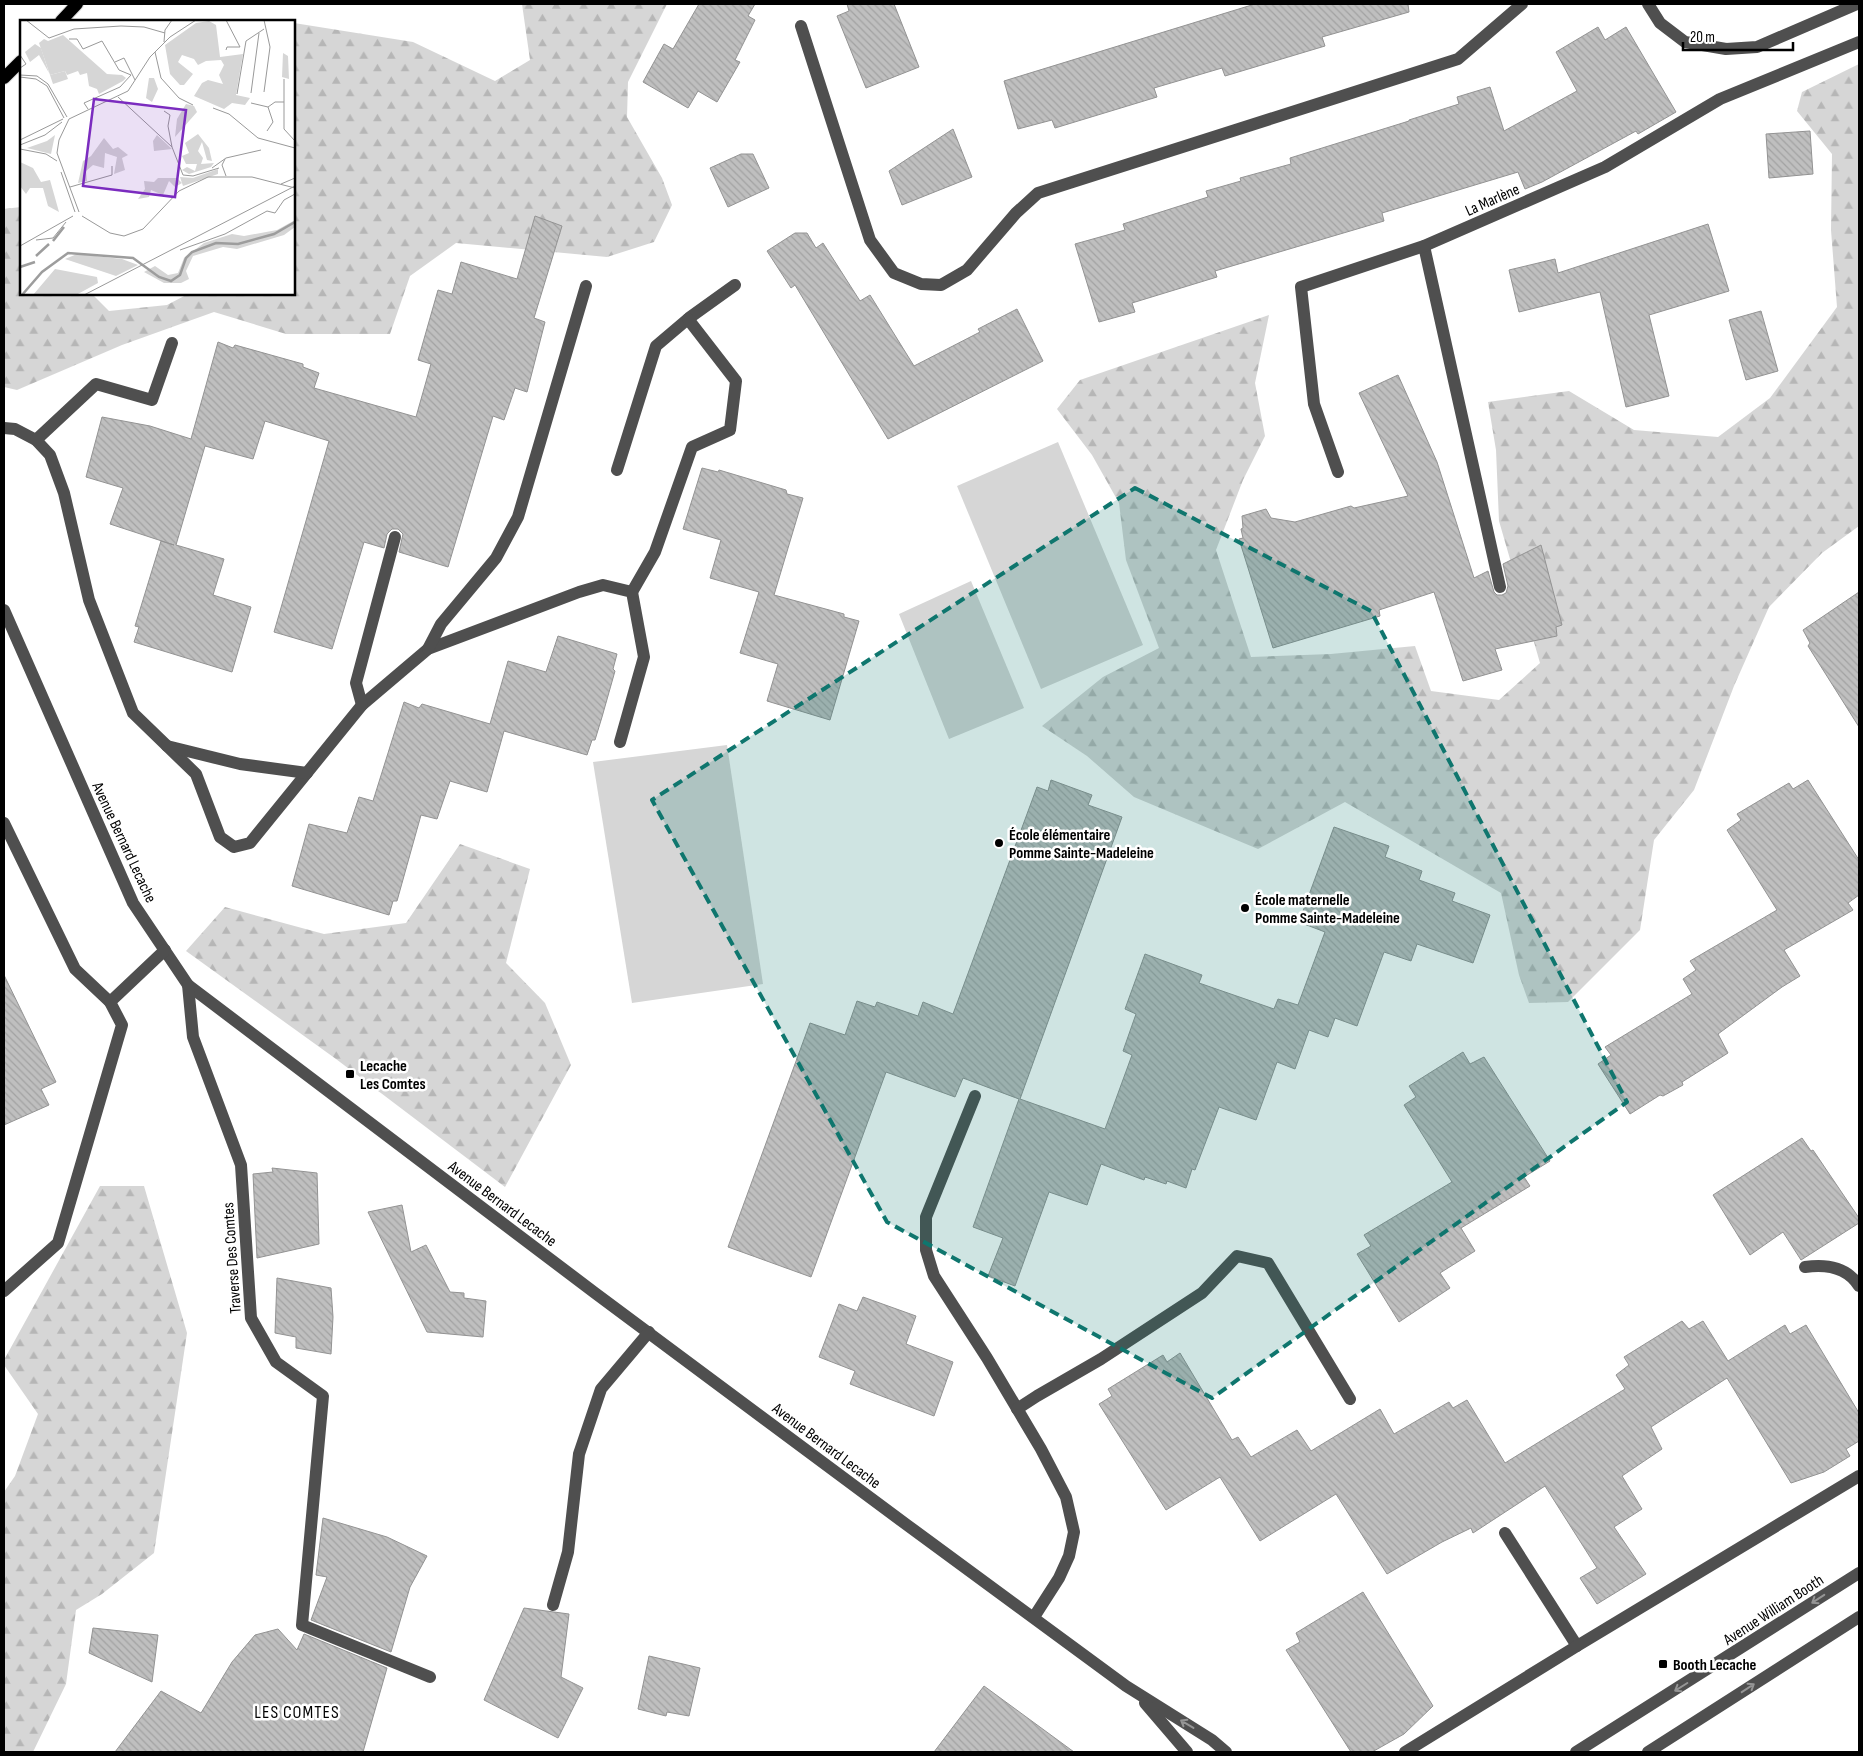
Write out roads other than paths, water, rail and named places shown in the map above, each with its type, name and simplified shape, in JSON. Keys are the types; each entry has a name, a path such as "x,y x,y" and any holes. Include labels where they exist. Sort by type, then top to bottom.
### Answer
{"main road":[{"path":"62,20 77,4"},
{"path":"4,78 20,62"}],"street":[{"path":"801,26 870,240 894,273 921,284 941,285 967,270 1016,213 1038,193 1458,59 1522,4"},
{"path":"1648,4 1660,23 1685,42 1726,49 1757,46 1857,4"},
{"name":"La Marlène","path":"1338,472 1314,404 1301,287 1424,246 1605,167 1720,99 1859,42"},
{"path":"1424,246 1500,587"},
{"path":"428,649 442,624 496,558 518,517 586,286"},
{"path":"617,470 656,346 688,319 735,286"},
{"path":"620,742 644,657 632,592 655,552 692,447 730,430 736,381 688,319"},
{"path":"36,440 96,384 152,400 172,344"},
{"path":"4,428 15,429 36,440 50,455 64,493 89,600 133,713 196,774 220,837 234,847 250,842 362,705 428,649 595,587 603,585 632,592"},
{"path":"362,705 356,683 395,537"},
{"name":"Avenue Bernard Lecache","path":"4,610 133,902 188,985 907,1525 1137,1694 1212,1740 1226,1752"},
{"path":"166,745 240,764 307,773"},
{"path":"4,822 75,969 110,1002 122,1025 58,1243 4,1292"},
{"path":"110,1002 165,950"},
{"name":"Traverse Des Comtes","path":"188,985 193,1037 241,1165 251,1318 276,1362 323,1396 302,1625 430,1677"},
{"path":"975,1096 926,1217 926,1250 934,1276 1017,1408 1066,1498 1074,1532 1069,1556 1059,1578 1034,1617"},
{"path":"1017,1408 1101,1359 1202,1293 1236,1256 1268,1263 1350,1399"},
{"path":"1805,1267 1817,1265 1840,1269 1859,1286"},
{"path":"554,1606 568,1552 580,1454 601,1389 649,1332"},
{"path":"1405,1752 1577,1646 1858,1478"},
{"path":"1505,1533 1577,1646"},
{"name":"Avenue William Booth","path":"1576,1752 1859,1573"},
{"path":"1648,1752 1859,1617"},
{"name":"Avenue Bernard Lecache","path":"1137,1694 1187,1752"}],"place":[{"name":"École élémentaire Pomme Sainte-Madeleine","path":"999,843"},
{"name":"École maternelle Pomme Sainte-Madeleine","path":"1245,908"},
{"name":"Lecache Les Comtes","path":"350,1074"},
{"name":"Booth Lecache","path":"1663,1664"}],"district":[{"name":"LES COMTES","path":"297,1712"}]}
